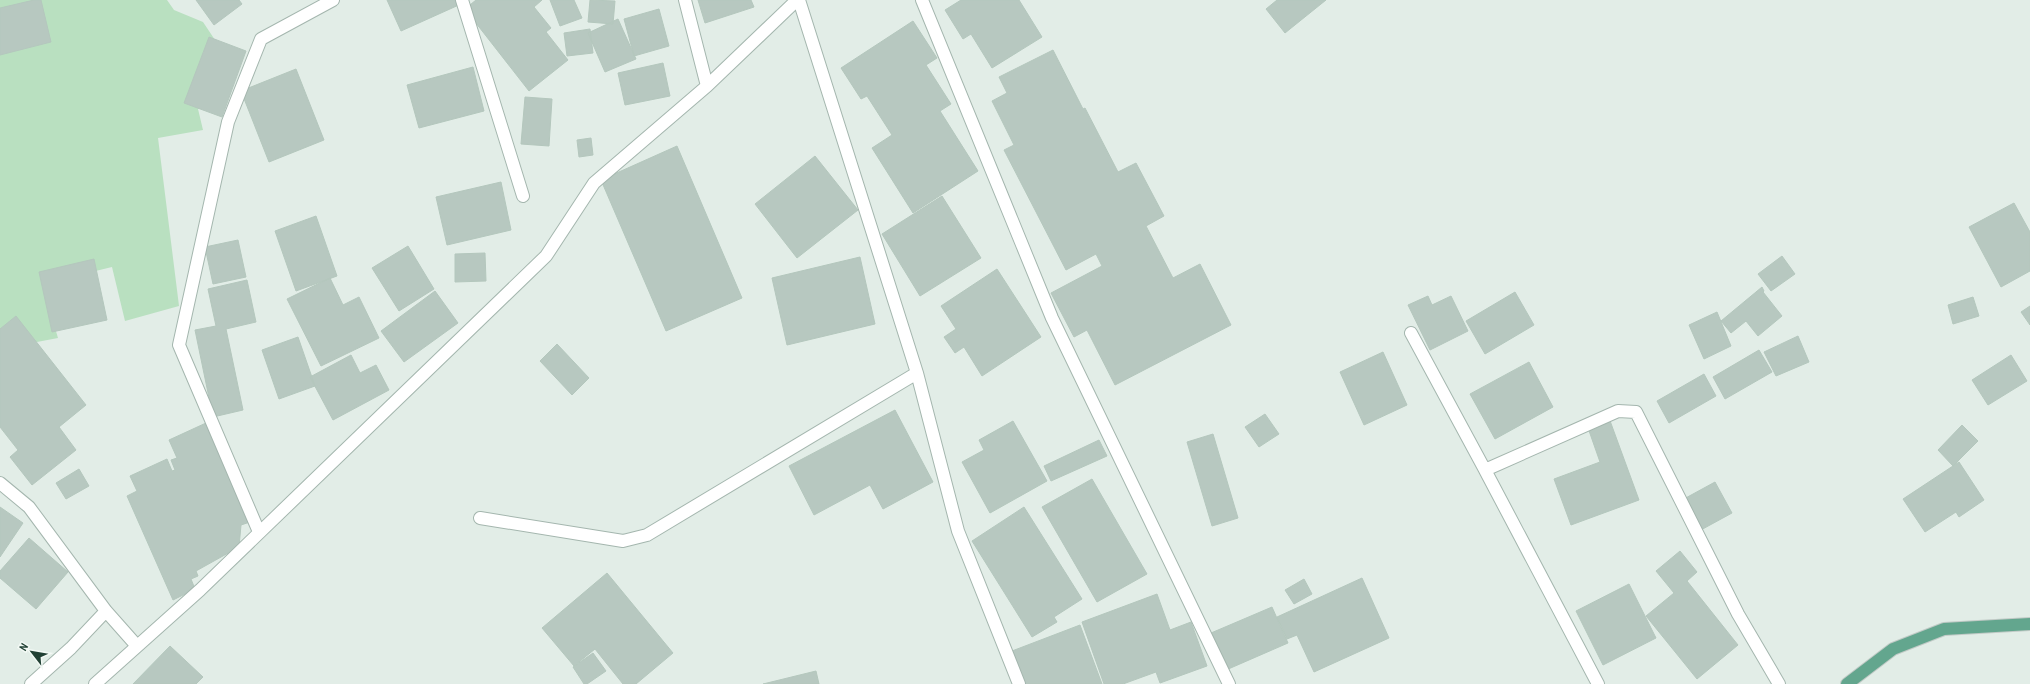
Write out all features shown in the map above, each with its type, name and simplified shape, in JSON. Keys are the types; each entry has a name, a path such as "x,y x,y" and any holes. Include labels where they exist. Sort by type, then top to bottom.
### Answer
{"main road":[{"path":"1847,684 1893,649 1944,629 2030,624"}],"street":[{"path":"259,532 179,345 228,122 261,39 332,0"},
{"path":"462,0 522,196"},
{"path":"684,0 707,86"},
{"path":"95,684 200,590 546,256 594,183 707,86 798,0 917,373 958,530 1019,684"},
{"path":"922,0 1052,318 1229,684"},
{"path":"1411,333 1598,684"},
{"path":"480,518 623,541 647,535 917,373"},
{"path":"1485,470 1618,411 1636,412 1738,614 1779,684"},
{"path":"0,483 29,507 106,611 137,646"},
{"path":"31,684 71,648 106,611"}],"green space":[{"path":"0,0 167,0 174,10 203,22 221,49 203,52 211,107 198,109 203,130 158,138 179,306 125,321 112,267 42,284 58,338 0,349"}],"building":[{"path":"34,0 41,0 51,42 0,55 0,8"},
{"path":"196,0 239,0 242,4 214,25"},
{"path":"387,0 459,0 461,4 401,31"},
{"path":"476,0 542,0 534,7 551,28 546,32 568,60 529,91 465,9"},
{"path":"550,0 574,0 582,18 560,26"},
{"path":"590,0 615,1 613,24 588,22"},
{"path":"698,0 751,0 754,7 705,23"},
{"path":"961,0 1019,0 1042,37 992,68 971,34 963,39 945,10"},
{"path":"1277,0 1326,0 1285,33 1266,9"},
{"path":"659,9 669,46 634,56 624,19"},
{"path":"618,19 636,59 605,72 588,33"},
{"path":"913,21 937,58 926,65 951,104 940,111 978,171 913,213 872,148 892,135 867,96 861,99 841,68"},
{"path":"590,29 593,53 567,56 564,33"},
{"path":"209,37 246,51 222,117 184,103"},
{"path":"1053,50 1083,109 1085,108 1118,172 1136,163 1164,216 1146,226 1173,278 1200,264 1231,325 1115,385 1087,330 1074,337 1051,293 1102,266 1096,254 1066,270 1004,150 1014,145 992,101 1007,93 999,77"},
{"path":"663,63 670,96 625,105 618,73"},
{"path":"473,67 484,111 419,128 407,85"},
{"path":"296,69 324,140 269,162 241,91"},
{"path":"525,97 552,99 549,146 521,144"},
{"path":"591,138 593,155 579,157 577,140"},
{"path":"677,146 742,298 666,331 601,180"},
{"path":"815,156 858,210 797,258 755,204"},
{"path":"501,182 511,230 447,245 436,197"},
{"path":"942,196 981,258 920,296 882,234"},
{"path":"2014,203 2030,232 2030,271 2001,287 1969,227"},
{"path":"316,216 337,276 296,291 275,231"},
{"path":"238,240 246,277 213,284 205,247"},
{"path":"408,246 434,289 399,311 372,268"},
{"path":"485,253 486,281 455,282 455,254"},
{"path":"1782,256 1795,274 1771,291 1758,274"},
{"path":"860,257 875,324 787,345 772,278"},
{"path":"94,259 107,320 52,332 39,272"},
{"path":"997,269 1041,337 982,376 964,347 955,353 944,337 956,329 941,306"},
{"path":"330,278 343,305 359,297 379,338 321,366 287,299"},
{"path":"247,280 256,322 226,329 243,410 213,417 195,330 216,326 208,289"},
{"path":"1762,287 1763,292 1782,316 1758,336 1746,321 1731,333 1721,321"},
{"path":"435,291 458,323 404,362 381,331"},
{"path":"1515,292 1534,325 1485,354 1466,321"},
{"path":"1428,296 1432,305 1451,296 1468,331 1430,350 1408,305"},
{"path":"1973,297 1979,316 1953,324 1948,305"},
{"path":"2030,306 2030,325 2021,312"},
{"path":"1717,312 1731,346 1704,359 1689,325"},
{"path":"16,316 86,405 59,427 76,450 32,485 10,457 18,450 0,427 0,329"},
{"path":"1798,336 1809,362 1776,376 1764,352"},
{"path":"298,337 315,386 279,399 262,350"},
{"path":"557,344 589,378 572,395 540,361"},
{"path":"1759,350 1772,372 1725,399 1713,377"},
{"path":"1383,352 1407,405 1364,425 1340,372"},
{"path":"351,355 360,373 376,365 389,390 333,420 310,377"},
{"path":"2011,355 2027,381 1988,405 1972,380"},
{"path":"1529,362 1553,407 1495,439 1470,394"},
{"path":"1704,374 1716,396 1669,423 1657,401"},
{"path":"895,410 933,482 883,509 870,485 814,515 789,466"},
{"path":"1265,414 1279,434 1259,447 1245,427"},
{"path":"1609,418 1639,500 1571,525 1554,479 1600,462 1587,425"},
{"path":"1013,421 1047,481 990,513 962,462 984,450 979,440"},
{"path":"206,423 250,522 241,525 239,547 196,571 198,576 191,579 195,589 173,600 127,496 137,491 130,476 167,459 172,471 175,470 171,460 177,458 169,440"},
{"path":"1962,425 1978,441 1953,466 1938,450"},
{"path":"1213,434 1238,518 1212,526 1187,442"},
{"path":"1099,440 1107,456 1051,481 1044,466"},
{"path":"1959,462 1984,500 1959,517 1956,512 1925,532 1903,499"},
{"path":"79,469 89,486 66,499 56,483"},
{"path":"1092,479 1147,574 1097,602 1042,507"},
{"path":"1715,482 1732,513 1699,531 1682,500"},
{"path":"0,507 23,523 0,557"},
{"path":"1024,507 1082,599 1054,617 1057,622 1032,637 972,541"},
{"path":"29,538 68,572 36,609 0,578 0,571"},
{"path":"1680,551 1697,572 1687,581 1738,645 1697,679 1646,616 1674,593 1656,571"},
{"path":"607,573 673,653 636,684 623,684 595,649 574,666 542,628"},
{"path":"1362,578 1389,638 1314,672 1297,635 1287,639 1277,617"},
{"path":"1304,579 1312,594 1294,604 1285,590"},
{"path":"1629,584 1656,638 1603,665 1576,611"},
{"path":"1157,594 1170,630 1191,622 1207,666 1160,683 1156,672 1123,684 1104,684 1082,622"},
{"path":"1272,607 1288,643 1226,670 1211,633"},
{"path":"1080,625 1102,684 1025,684 1012,651"},
{"path":"170,646 203,677 196,684 133,684"},
{"path":"593,653 606,671 587,684 584,684 573,667"},
{"path":"816,671 819,684 763,684"}]}
